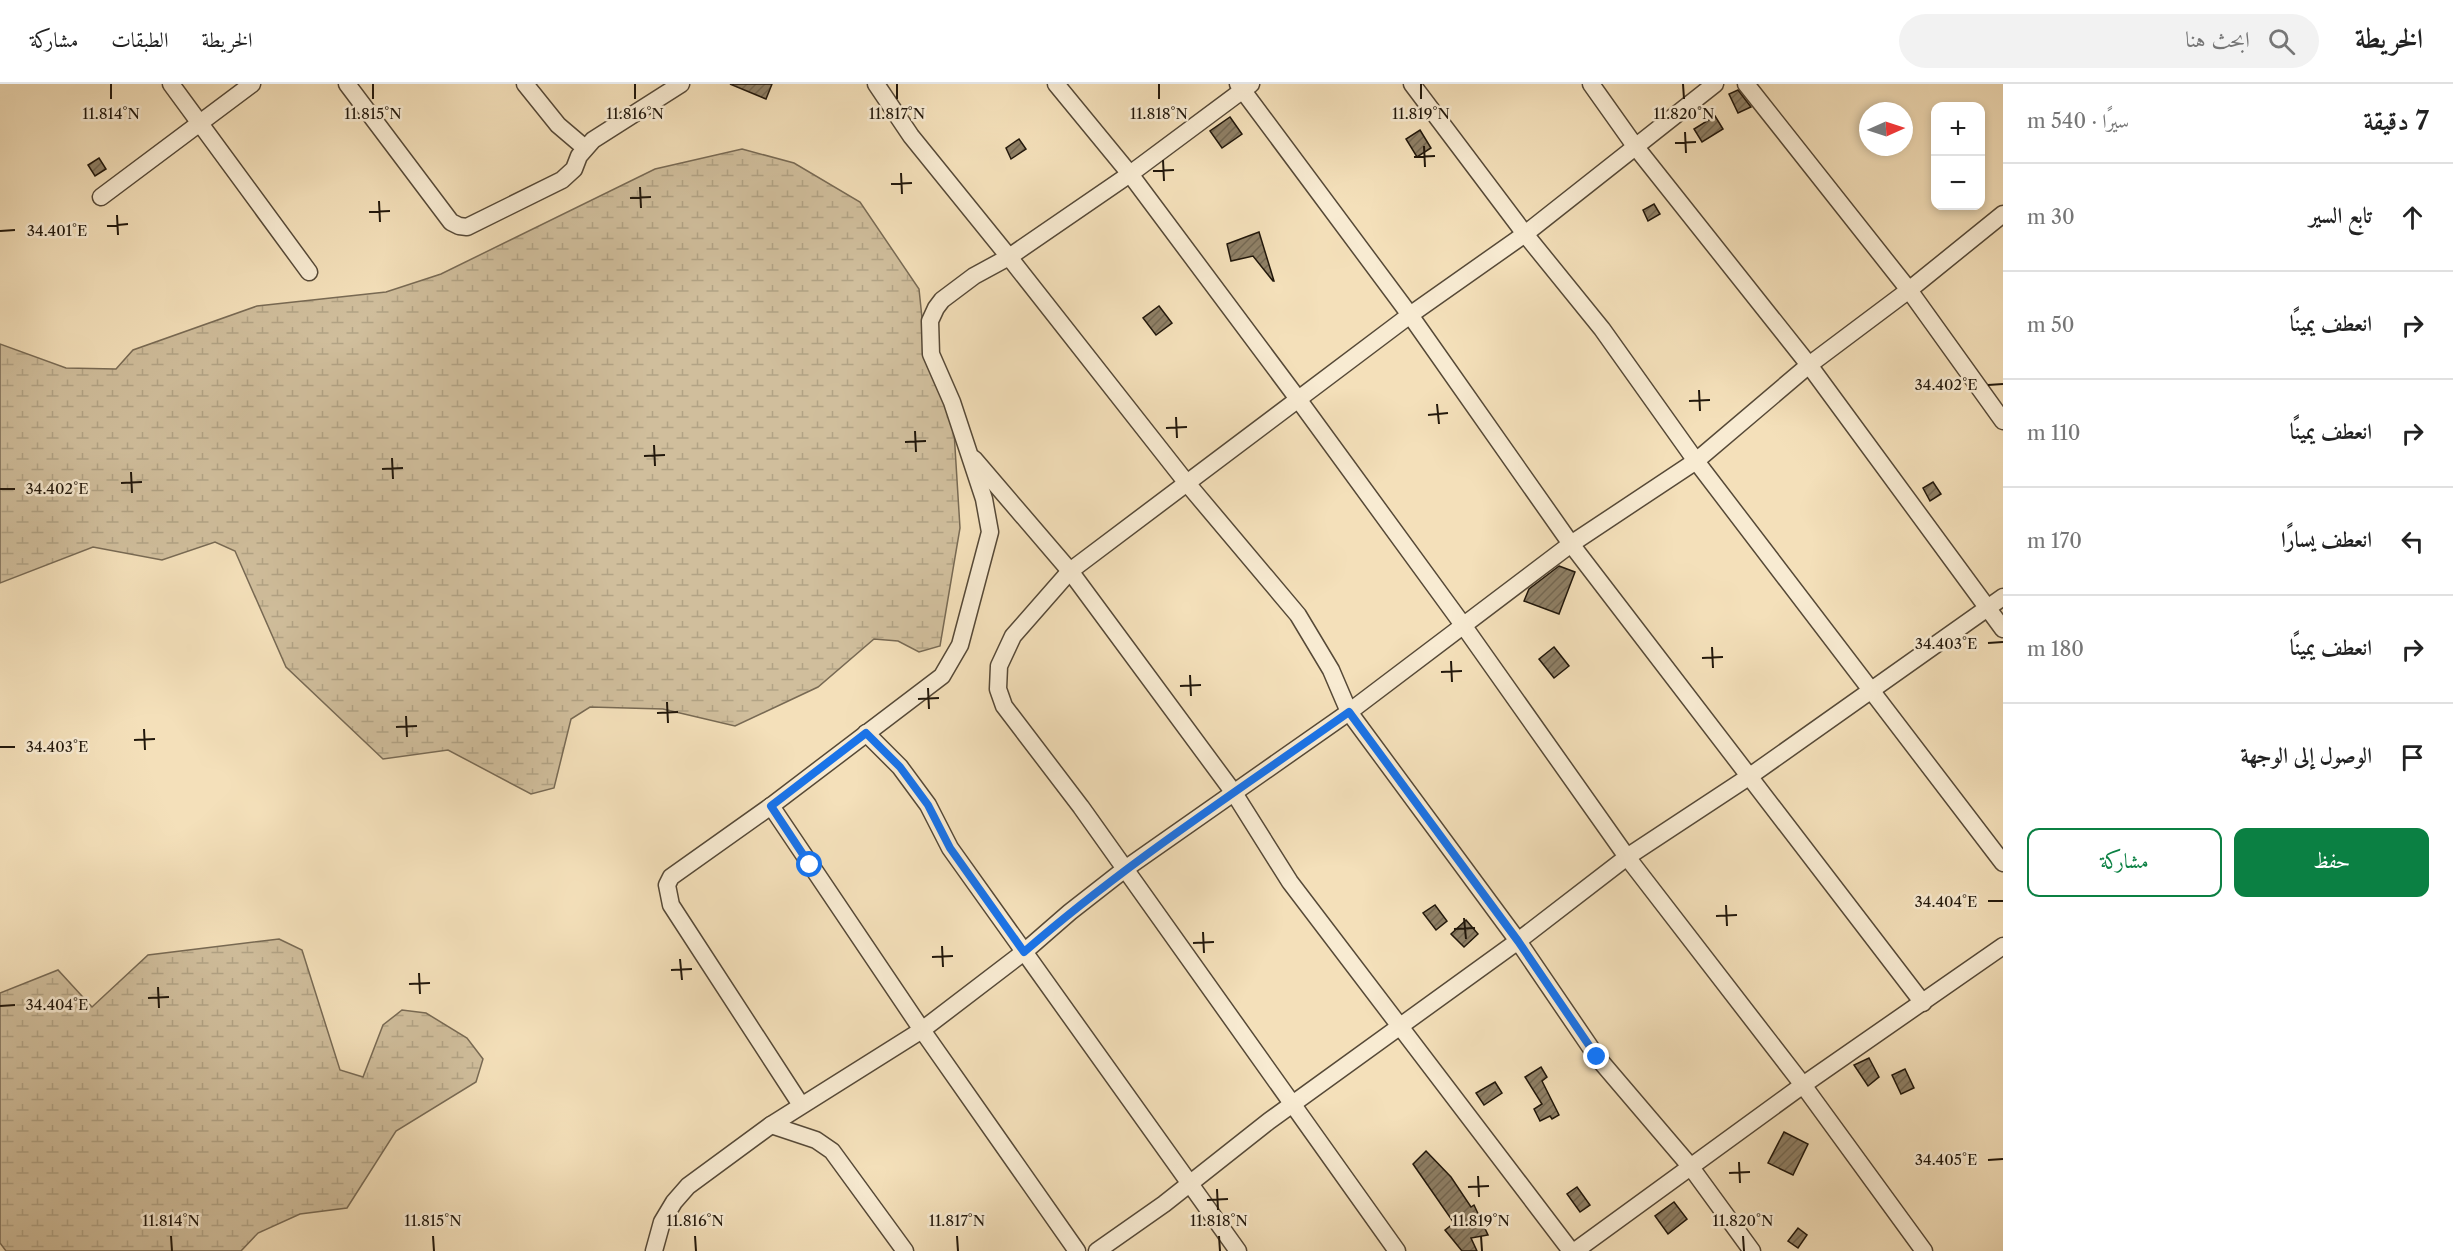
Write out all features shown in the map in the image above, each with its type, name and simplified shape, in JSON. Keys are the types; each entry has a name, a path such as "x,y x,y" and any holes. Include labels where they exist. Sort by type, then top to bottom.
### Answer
{"street":[{"path":"171,84 309,272"},
{"path":"101,196 252,84"},
{"path":"347,84 451,222 467,227 562,180 574,169 585,148 593,141 681,84"},
{"path":"525,84 558,125 585,148"},
{"path":"876,84 911,136 1010,256 1186,482 1298,615 1331,670 1349,712 1518,941 1597,1057 1690,1166 1752,1251"},
{"path":"1056,84 1130,174 1298,399 1463,625 1627,856 1803,1084 1924,1251"},
{"path":"1412,84 1525,234 1602,329 1696,461 2003,863"},
{"path":"1591,84 1635,146 1809,365 2003,629"},
{"path":"1397,1251 1125,869 1004,706 998,689 999,666 1013,636 1070,571 1410,315 1525,234 1715,84"},
{"path":"1746,84 1909,290 2003,421"},
{"path":"801,1105 671,905 667,885 677,871 771,806 942,676 960,645 990,532 988,514 952,402 932,354 930,321 942,300 974,276 1010,256 1130,174 1244,86 1410,315 1571,544 1923,1003"},
{"path":"654,1251 662,1222 674,1202 688,1186 801,1105 863,1069 922,1030 1024,952 1125,869 1349,712 1571,544 1696,461 1809,365 2002,216"},
{"path":"968,452 1070,571 1234,793 1290,882 1573,1251 1803,1084 2003,946"},
{"path":"1097,1251 1155,1211 1293,1104 1518,941 1627,856 1750,776 2003,597"},
{"path":"866,733 900,767 928,805 950,848 1238,1251"},
{"path":"771,806 922,1030 1077,1251"},
{"path":"771,1125 816,1140 832,1151 905,1251"}],"green space":[{"path":"742,149 794,163 860,202 919,289 927,366 951,383 960,528 940,646 919,652 898,641 874,639 818,687 735,726 663,709 590,707 571,719 554,788 531,794 448,750 383,759 286,667 235,551 215,542 162,560 93,547 0,583 0,344 66,368 116,369 133,350 257,306 386,292 441,274 655,169"},
{"path":"279,939 302,950 340,1070 363,1077 383,1025 402,1010 426,1013 467,1038 483,1059 476,1082 396,1131 347,1208 300,1214 258,1233 241,1251 6,1251 0,1243 0,993 58,970 92,1007 148,955"}],"building":[{"path":"730,84 772,84 766,99"},
{"path":"1738,90 1751,107 1738,113 1729,94"},
{"path":"1715,116 1723,129 1702,142 1694,129"},
{"path":"1230,117 1242,134 1222,148 1210,131"},
{"path":"1420,130 1431,148 1417,157 1406,139"},
{"path":"1019,139 1026,149 1011,159 1006,148"},
{"path":"99,158 106,169 95,176 88,165"},
{"path":"1654,204 1660,214 1648,221 1643,210"},
{"path":"1259,232 1274,281 1253,256 1231,261 1227,244"},
{"path":"1159,306 1172,323 1156,335 1143,318"},
{"path":"1933,482 1941,494 1930,501 1923,488"},
{"path":"1559,566 1575,572 1559,614 1524,601 1529,589"},
{"path":"1554,647 1569,666 1554,678 1539,659"},
{"path":"1435,905 1447,921 1436,930 1423,913"},
{"path":"1466,920 1478,934 1464,947 1451,934"},
{"path":"1869,1058 1879,1077 1868,1086 1854,1065"},
{"path":"1541,1067 1547,1077 1542,1081 1559,1115 1540,1121 1534,1109 1542,1104 1525,1077"},
{"path":"1905,1069 1914,1088 1901,1094 1892,1075"},
{"path":"1495,1082 1502,1093 1484,1105 1476,1093"},
{"path":"1784,1132 1808,1144 1793,1175 1768,1163"},
{"path":"1426,1151 1451,1177 1471,1207 1474,1205 1488,1235 1471,1238 1477,1251 1462,1251 1445,1230 1454,1223 1413,1164"},
{"path":"1577,1187 1590,1205 1580,1212 1567,1194"},
{"path":"1674,1202 1687,1219 1668,1234 1655,1216"},
{"path":"1798,1228 1807,1235 1798,1248 1788,1241"}],"route":[{"path":"810,865 771,806 866,733 900,767 928,805 950,848 1024,952 1125,869 1349,712 1518,941 1597,1057"}]}
